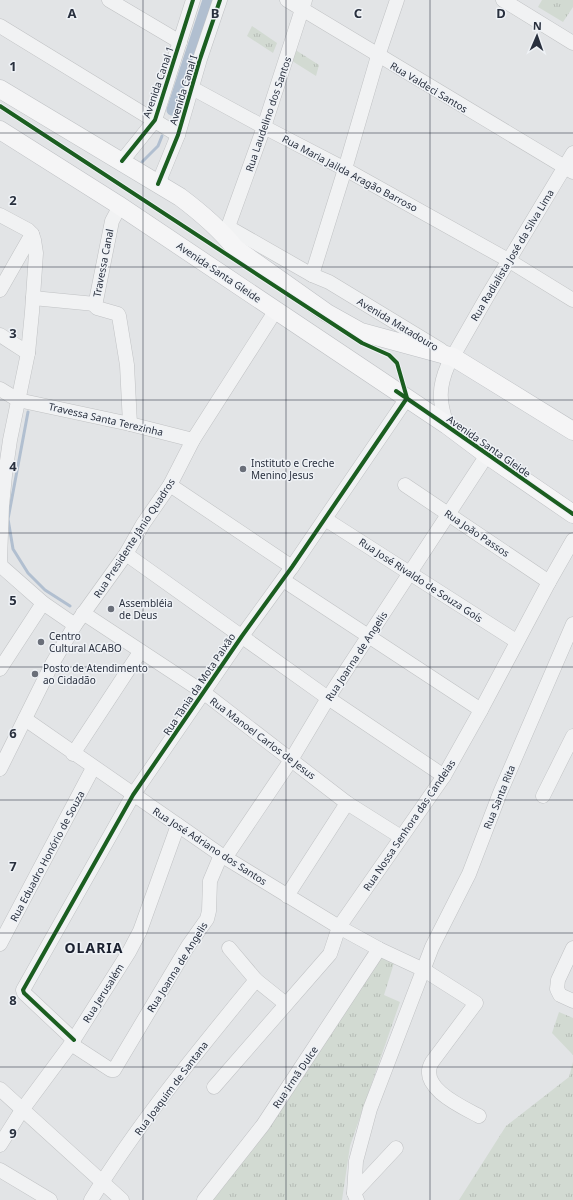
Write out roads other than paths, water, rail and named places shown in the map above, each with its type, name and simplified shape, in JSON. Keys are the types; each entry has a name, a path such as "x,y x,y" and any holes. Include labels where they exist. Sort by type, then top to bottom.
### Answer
{"main road":[{"path":"0,89 122,161 186,201 226,231 235,248 327,313 361,332 453,357"},
{"name":"Avenida Santa Gleide","path":"0,130 120,206 276,310 447,425 487,455 573,514"},
{"name":"Avenida Matadouro","path":"453,357 573,431"}],"street":[{"path":"109,0 180,42"},
{"name":"Avenida Canal 1","path":"122,161 155,120 193,0"},
{"name":"Avenida Canal I","path":"158,184 178,135 220,0"},
{"name":"Rua Valdeci Santos","path":"286,0 303,5 378,56 569,170"},
{"path":"312,275 378,56 397,0"},
{"path":"503,0 522,5 573,43"},
{"name":"Rua Laudelino dos Santos","path":"226,231 264,127 303,5"},
{"path":"0,26 178,135"},
{"name":"Rua Maria Jailda Aragão Barroso","path":"192,88 345,168 508,260 573,300"},
{"name":"Rua Radialista José da Silva Lima","path":"447,425 440,404 440,387 443,376 508,260 569,170 573,153"},
{"name":"Travessa Canal","path":"120,206 112,221 95,304 96,308 118,314 119,316 127,364 130,424"},
{"path":"0,216 28,230 32,234 36,253 28,353 10,440 4,452 5,475 1,506 0,567"},
{"name":"Avenida Matadouro","path":"226,231 328,282 453,357"},
{"path":"0,290 32,234"},
{"path":"33,298 95,304"},
{"name":"Rua Presidente Jânio Quadros","path":"0,769 52,664 79,619 126,554 143,524 170,485 193,440 276,310"},
{"path":"0,335 28,353"},
{"name":"Travessa Santa Terezinha","path":"0,389 18,400 130,424 193,440"},
{"name":"Rua Tânia da Mota Paixão","path":"72,1042 23,992 133,795 242,636 292,567 407,398"},
{"name":"Rua Joanna de Angelis","path":"72,1042 113,1071 188,946 207,919 209,910 210,881 223,857 290,760 328,698 487,455"},
{"path":"170,485 292,567"},
{"name":"Rua João Passos","path":"405,485 549,582"},
{"name":"Rua José Rivaldo de Souza Goís","path":"325,519 516,642"},
{"name":"Rua Nossa Senhora das Candeias","path":"214,1087 330,954 339,927 444,776 573,540"},
{"path":"126,554 328,698 444,776"},
{"name":"Rua Manoel Carlos de Jesus","path":"0,567 43,603 79,619 140,652 203,692 347,803 401,837"},
{"path":"283,580 481,710"},
{"path":"0,669 43,603"},
{"name":"Rua Santa Rita","path":"424,970 432,947 469,874 500,793 573,624"},
{"path":"73,754 140,652"},
{"name":"Rua José Adriano dos Santos","path":"25,719 93,768 223,857 339,927 379,949 424,970 476,1003 436,1055 428,1071 432,1084 440,1092 456,1104 479,1116"},
{"path":"543,796 573,736"},
{"name":"Rua Eduadro Honório de Souza","path":"0,944 93,768"},
{"path":"287,896 347,803"},
{"name":"Rua Jerusalém","path":"0,1145 22,1110 72,1042 129,952 140,931 178,825"},
{"path":"230,948 256,980 286,1004"},
{"path":"573,948 558,980 557,989 560,995 573,1001"},
{"name":"Rua Irmã Dulce","path":"204,1200 263,1125 379,949"},
{"path":"355,1196 356,1161 370,1109 424,970"},
{"name":"Rua Joaquim de Santana","path":"91,1200 102,1182 178,1076 256,980"},
{"path":"0,1089 122,1200"},
{"path":"355,1196 396,1148"},
{"path":"0,1170 50,1200"}],"waterway":[{"path":"172,110 208,0"},
{"path":"142,162 158,146 162,136"},
{"path":"28,412 8,519 13,549 28,573 45,590 70,606"}],"place":[{"name":"Instituto e Creche Menino Jesus","path":"243,469"},
{"name":"Assembléia de Deus","path":"111,609"},
{"name":"Centro Cultural ACABO","path":"41,642"},
{"name":"Posto de Atendimento ao Cidadão","path":"35,674"}],"district":[{"name":"OLARIA","path":"94,947"}]}
